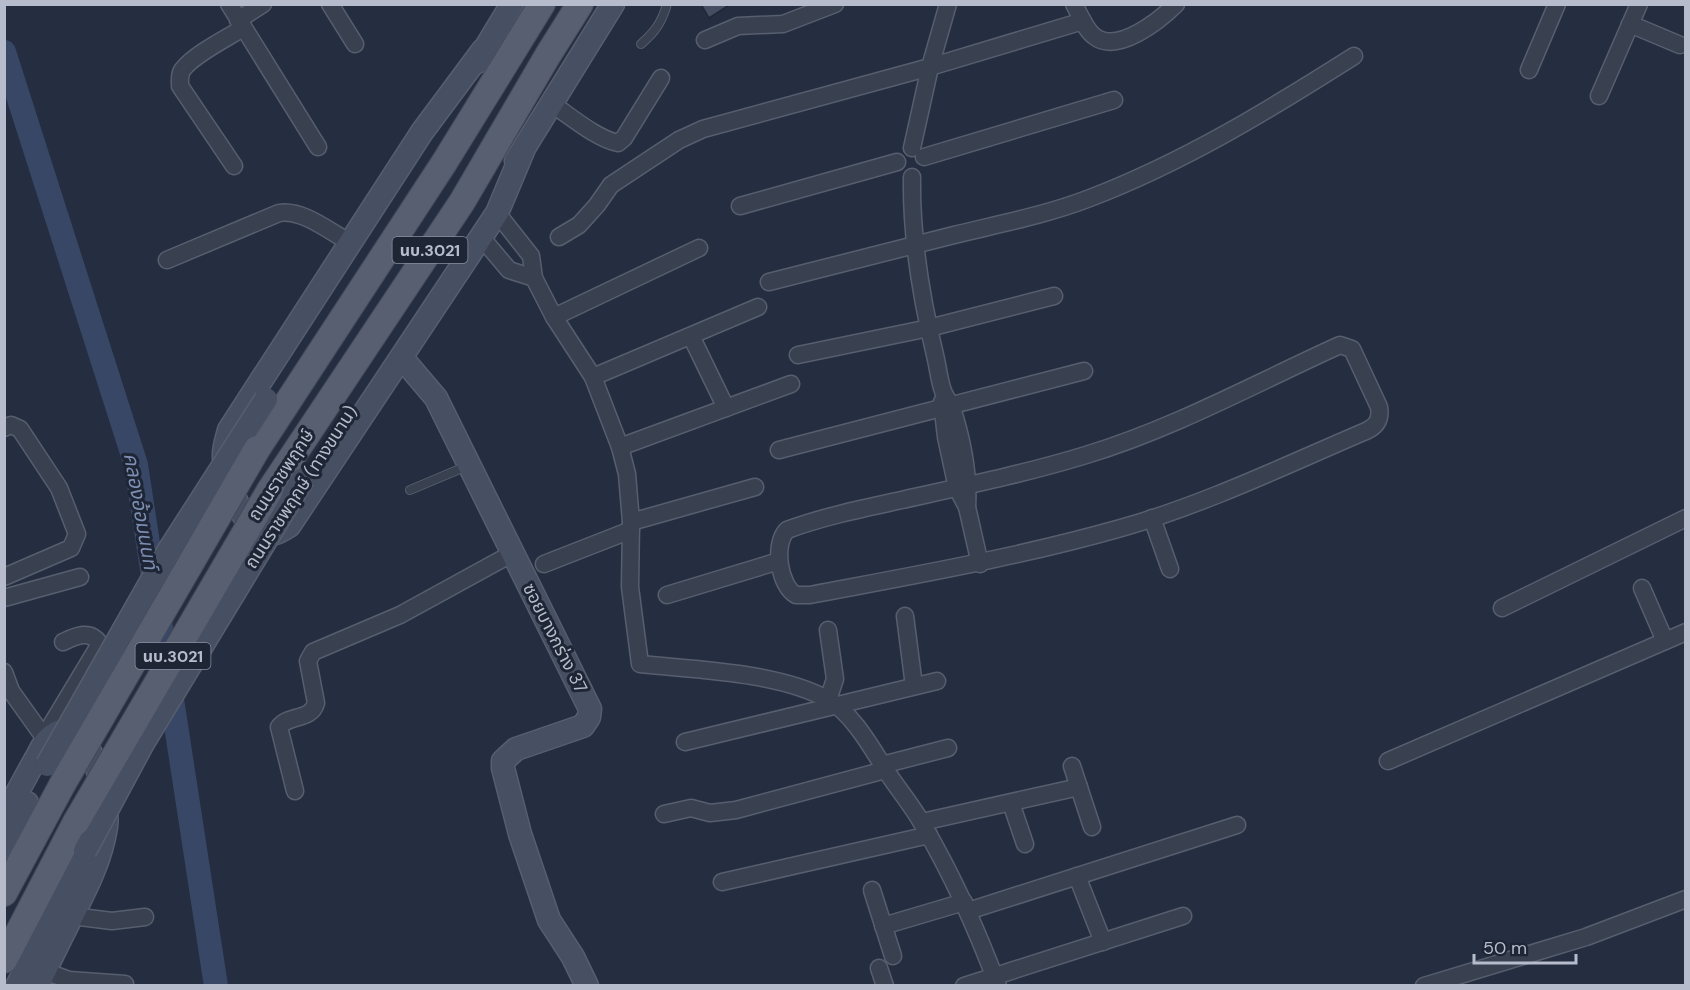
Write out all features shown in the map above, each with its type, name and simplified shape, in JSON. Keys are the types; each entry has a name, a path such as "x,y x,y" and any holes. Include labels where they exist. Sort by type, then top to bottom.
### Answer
{"main road":[{"name":"นบ.3021","path":"4,847 54,775 169,550 429,145 512,4"},
{"name":"ถนนราชพฤกษ์","path":"4,893 54,775 257,449 444,163 542,4"},
{"name":"ถนนราชพฤกษ์","path":"4,960 76,822 270,490 462,202 580,4"},
{"name":"ถนนราชพฤกษ์ (ทางขนาน)","path":"17,986 143,743 303,479 523,150 613,4"},
{"path":"483,50 422,132 229,430 224,447 228,475 238,505 255,531 265,534 278,533 289,526 497,213 523,150"},
{"name":"ซอยบางกร่าง 37","path":"402,358 436,398 590,709 584,726 516,749 503,761 520,834 549,920 573,957 586,986"},
{"path":"4,816 45,739 61,731 78,736 94,761 105,796 105,828 92,877 40,978"}],"street":[{"path":"229,4 318,147"},
{"path":"234,166 180,86 180,75 183,68 241,24 263,4"},
{"path":"330,4 355,44"},
{"path":"705,40 738,26 783,24 835,4"},
{"path":"948,4 930,67 918,153 924,170 912,177 901,173 897,162 901,153 918,153 1114,100"},
{"path":"1074,4 1095,37 1106,41 1122,40 1139,33 1176,4"},
{"path":"1529,70 1557,4"},
{"path":"1599,96 1639,4"},
{"path":"559,237 579,225 611,185 679,140 704,129 930,67 1083,21"},
{"path":"1630,24 1680,45"},
{"path":"769,282 1017,220 1088,199 1197,151 1265,112 1354,56"},
{"path":"552,104 610,142 618,143 624,138 661,78"},
{"path":"740,206 897,162"},
{"path":"912,177 911,212 914,245 929,328 980,564"},
{"path":"167,260 279,213 289,212 308,219 351,243"},
{"path":"497,213 531,256 534,278 554,317 593,377 620,447 627,474 631,526 630,587 640,664 765,679 798,687 831,702 855,725 925,829 966,907 997,981"},
{"path":"481,237 509,270 534,278"},
{"path":"554,317 699,248"},
{"path":"798,355 929,328 1054,296"},
{"path":"593,377 758,307"},
{"path":"691,336 726,408"},
{"path":"1340,345 1352,349 1380,415 1374,428 1205,500 1152,518 980,564 802,596 791,592 786,586 779,561 780,541 787,530 830,516 963,486 1085,455 1148,434 1340,345"},
{"path":"779,450 945,402 1084,371"},
{"path":"620,447 791,384"},
{"path":"4,577 71,548 77,534 59,488 20,429 8,427"},
{"path":"544,564 631,526 755,487"},
{"path":"1152,518 1170,569"},
{"path":"1502,608 1686,518"},
{"path":"295,791 279,727 286,721 311,712 315,708 308,661 314,652 400,615 513,553"},
{"path":"667,595 779,561"},
{"path":"4,598 80,577"},
{"path":"1642,588 1665,641"},
{"path":"905,616 914,686"},
{"path":"828,630 835,679 831,702"},
{"path":"1388,761 1686,632"},
{"path":"4,672 11,691 45,739 100,644 99,640 81,634 63,642"},
{"path":"685,742 831,702 937,681"},
{"path":"664,814 691,808 710,813 736,810 948,747"},
{"path":"1072,766 1092,827"},
{"path":"722,882 925,829 1011,803 1079,787"},
{"path":"1011,803 1025,844"},
{"path":"883,926 966,907 1077,876 1237,825"},
{"path":"1077,876 1103,942"},
{"path":"872,890 892,956"},
{"path":"1424,986 1586,937 1686,899"},
{"path":"72,916 112,921 145,917"},
{"path":"964,986 997,981 1103,942 1183,916"},
{"path":"879,968 885,986"},
{"path":"40,978 70,983 125,984"}],"lane":[{"path":"641,44 662,20 667,4"},
{"path":"410,490 470,465"}],"building":[{"path":"701,4 731,4 709,18"}],"waterway":[{"name":"คลองอ้อมนนท์","path":"4,52 136,465 216,986"}]}
